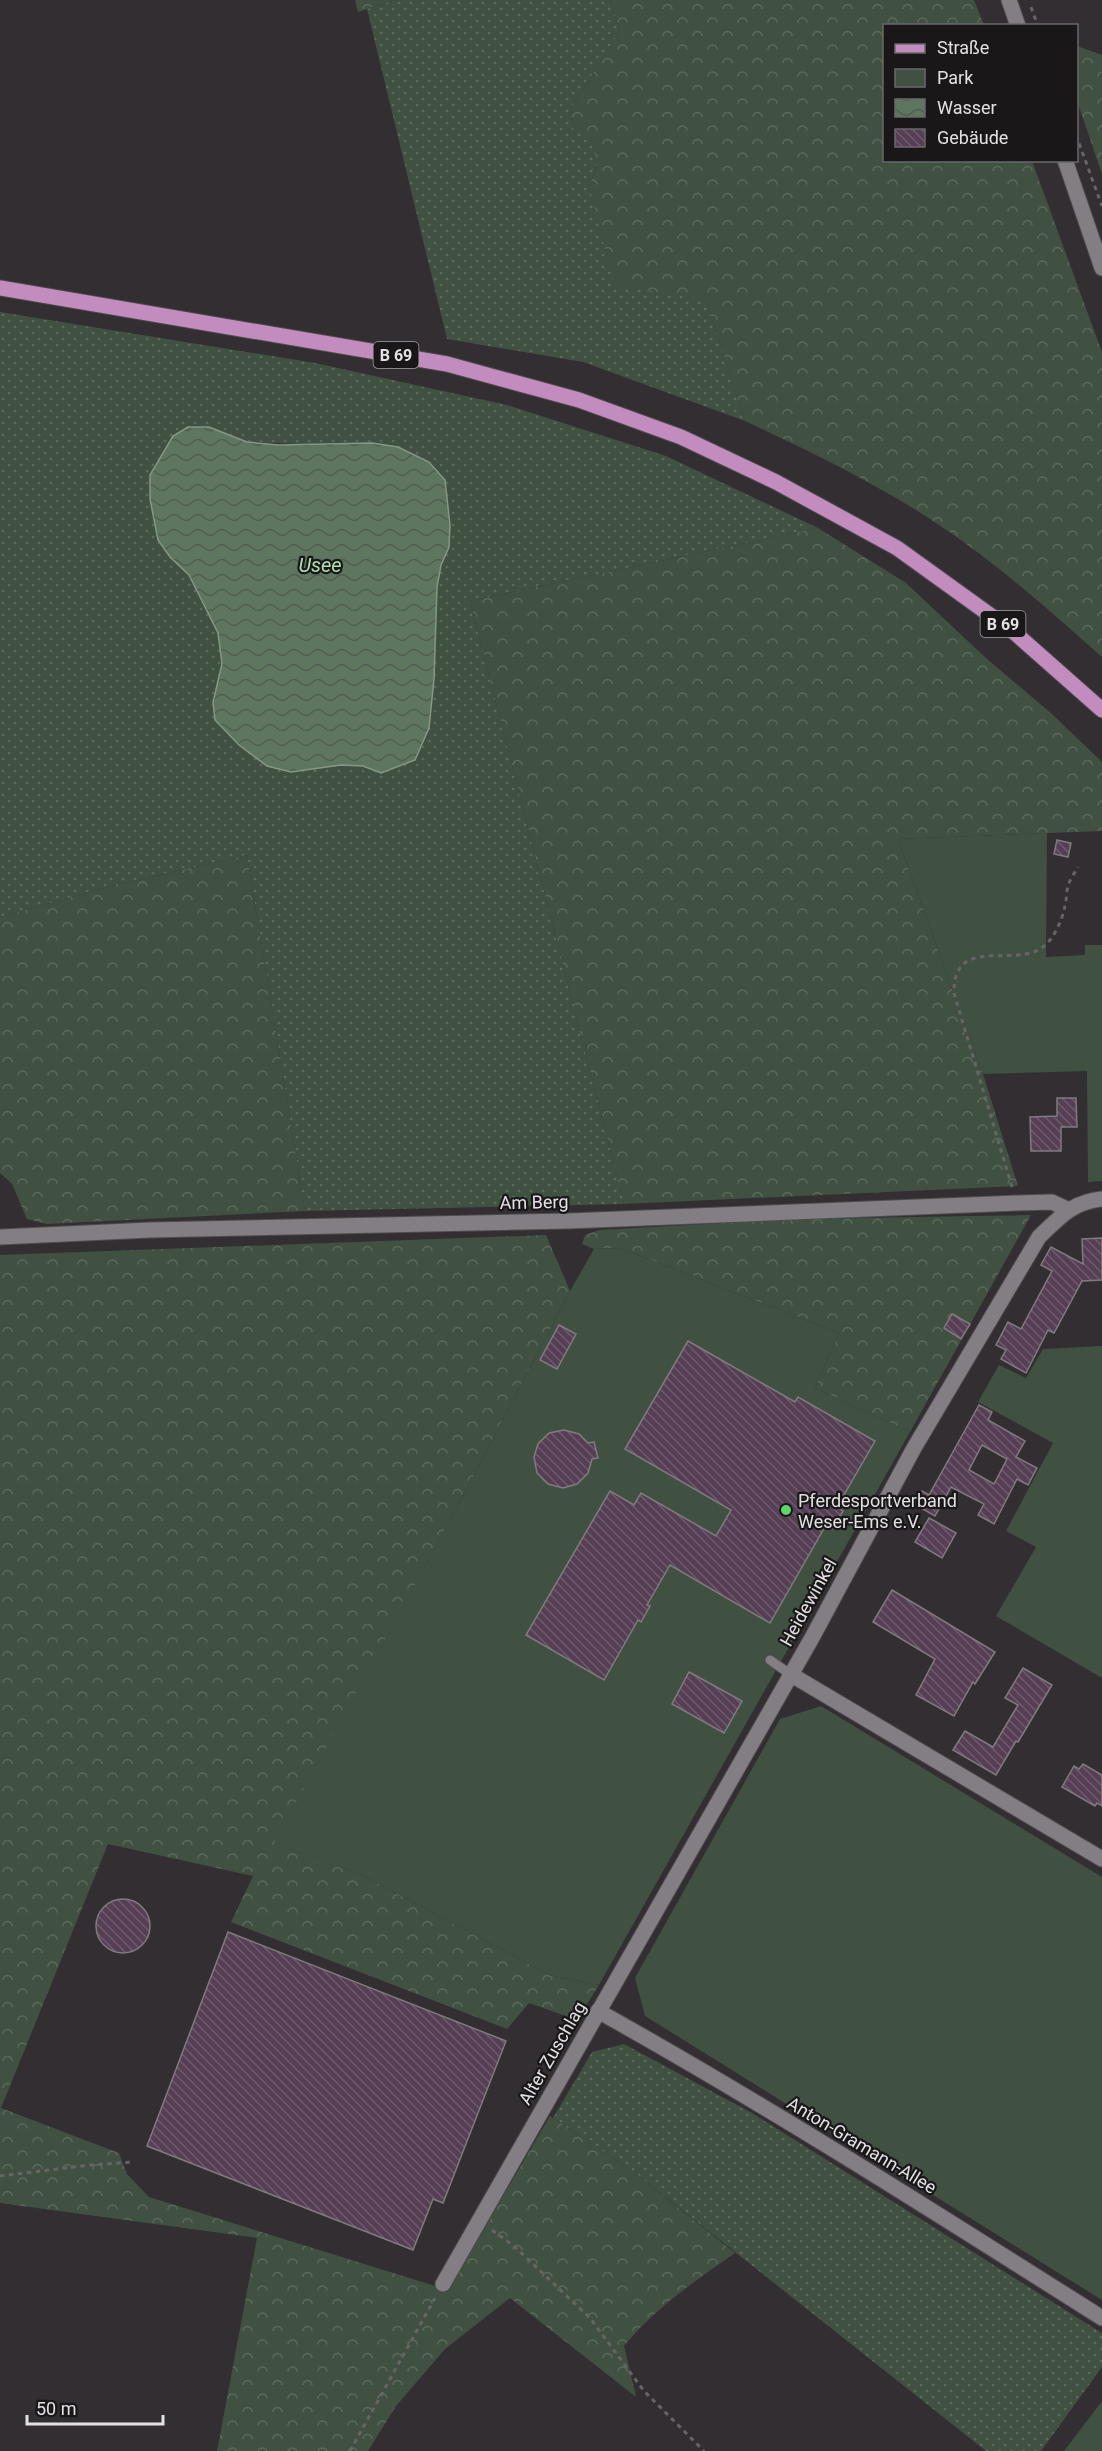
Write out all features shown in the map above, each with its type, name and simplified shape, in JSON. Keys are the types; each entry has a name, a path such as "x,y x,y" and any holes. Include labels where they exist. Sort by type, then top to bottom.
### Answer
{"main road":[{"name":"B 69","path":"0,288 447,364 579,400 681,437 776,482 897,548 1015,633 1102,710"}],"street":[{"path":"1009,0 1017,24"},
{"path":"1066,162 1102,268"},
{"name":"Heidewinkel","path":"1102,1199 1090,1200 1067,1209 1039,1236 914,1448 790,1674 1102,1859"},
{"name":"Am Berg","path":"0,1237 150,1230 568,1221 800,1210 1052,1202 1067,1209"},
{"name":"Alter Zuschlag","path":"443,2284 790,1674"},
{"name":"Anton-Gramann-Allee","path":"598,2011 678,2056 908,2195 1102,2318"}],"lane":[{"path":"770,1660 790,1674"}],"path":[{"path":"1028,0 1037,24"},
{"path":"1078,138 1102,206"},
{"path":"1017,1203 954,993 954,981 958,970 968,961 983,956 1037,951 1047,944 1061,919 1069,883 1078,867"},
{"path":"0,2176 133,2162"},
{"path":"479,2220 515,2247 590,2318 644,2391 704,2451"},
{"path":"350,2451 443,2284"}],"green space":[{"path":"355,0 394,0 358,12"},
{"path":"394,0 610,0 620,31 571,108 574,132 590,135 597,166 589,186 706,300 745,421 583,362 447,339 367,9"},
{"path":"610,0 974,0 984,24 883,24 883,162 1032,162 1102,352 1102,657 1004,573 942,527 870,483 745,421 706,300 614,285 589,186 597,166 590,136 574,132 571,108 620,31"},
{"path":"1078,46 1102,55 1102,174 1078,104"},
{"path":"0,312 315,363 507,405 666,456 818,528 470,601 624,1204 305,1211 247,855 112,886 0,917","holes":["209,427 247,442 322,445 449,547 441,565 437,587 434,679 381,773 363,766 341,765 291,772 267,766 239,745 215,720 213,702 222,664 218,633 150,499 150,475 157,461"]},
{"path":"818,528 906,583 1102,762 1102,831 898,839 983,1074 1018,1186 624,1204 470,601"},
{"path":"1047,833 1046,957 1085,955 1085,945 1102,945 1102,1181 1088,1182 1087,1071 983,1074 898,839"},
{"path":"247,855 305,1211 47,1224 27,1219 12,1184 0,1173 0,917 112,886"},
{"path":"1031,1215 910,1432 815,1388 839,1333 620,1248 594,1249 582,1244 585,1235 599,1230 797,1219"},
{"path":"546,1235 570,1291 459,1504 275,1843 360,1874 550,1975 599,1985 577,2020 529,2003 507,2029 231,1922 253,1876 108,1844 1,2108 119,2153 127,2174 149,2197 432,2285 447,2292 550,2116 634,2172 735,2253 662,2307 624,2346 636,2397 510,2298 445,2349 396,2406 368,2451 217,2451 257,2238 0,2203 0,1255"},
{"path":"620,1248 839,1333 815,1388 910,1432 599,1985 550,1975 360,1874 274,1843 459,1504 594,1249"},
{"path":"1102,1346 1102,1678 996,1616 1036,1547 1006,1531 1053,1443 978,1402 999,1365 1026,1378 1043,1349"},
{"path":"821,1706 1102,1877 1102,2300 645,2016 635,1978 780,1719"},
{"path":"624,2044 752,2113 1102,2333 1102,2367 1041,2451 986,2451 634,2172 553,2118 592,2052"},
{"path":"1102,2401 1102,2451 1064,2451"}],"water":[{"name":"Usee","path":"188,427 209,427 247,442 279,445 372,443 398,447 429,462 445,480 450,525 449,547 441,565 437,587 434,679 429,728 415,760 381,773 363,766 341,765 291,772 267,766 239,745 215,720 213,702 222,664 218,633 189,575 170,557 158,540 150,499 150,475 173,436"}],"building":[{"path":"1057,840 1071,843 1068,857 1054,854"},
{"path":"1057,1098 1076,1098 1077,1127 1061,1127 1061,1151 1031,1151 1030,1117 1057,1116"},
{"path":"1102,1238 1102,1280 1082,1281 1054,1333 1048,1330 1026,1373 1001,1359 1006,1350 996,1345 1008,1322 1021,1329 1052,1271 1041,1265 1051,1247 1083,1264 1082,1239"},
{"path":"952,1314 970,1324 961,1339 944,1328"},
{"path":"559,1325 576,1334 557,1369 540,1360"},
{"name":"Pferdesportverband Weser-Ems e.V.","path":"688,1341 795,1402 798,1397 875,1441 837,1507 843,1511 832,1529 826,1525 770,1623 670,1565 647,1605 650,1606 641,1622 638,1620 604,1680 526,1635 610,1491 634,1505 641,1493 716,1536 731,1510 625,1449"},
{"path":"979,1405 992,1412 988,1420 1025,1441 1016,1457 1037,1468 1028,1485 1017,1479 994,1524 978,1515 984,1504 951,1487 935,1516 914,1504 922,1491 929,1495","holes":["982,1445 1007,1459 994,1484 969,1470"]},
{"path":"564,1430 579,1434 588,1443 594,1442 598,1458 592,1459 588,1473 577,1484 563,1488 548,1484 537,1473 534,1457 538,1444 549,1433"},
{"path":"929,1518 956,1533 942,1558 915,1542"},
{"path":"892,1590 995,1652 975,1684 973,1682 954,1716 916,1695 935,1659 873,1622"},
{"path":"1023,1668 1052,1685 996,1775 953,1750 965,1731 993,1747 1018,1705 1005,1698"},
{"path":"689,1672 742,1701 724,1733 672,1704"},
{"path":"1083,1764 1102,1775 1102,1806 1097,1803 1095,1806 1062,1787 1074,1766 1079,1769"},
{"path":"118,1899 128,1899 138,1903 146,1911 150,1926 146,1941 138,1949 128,1953 118,1953 108,1949 100,1941 96,1931 96,1921 100,1911 108,1903"},
{"path":"228,1932 506,2041 443,2203 433,2199 413,2250 147,2146"}],"place":[{"name":"Pferdesportverband Weser-Ems e.V.","path":"786,1510"}]}
